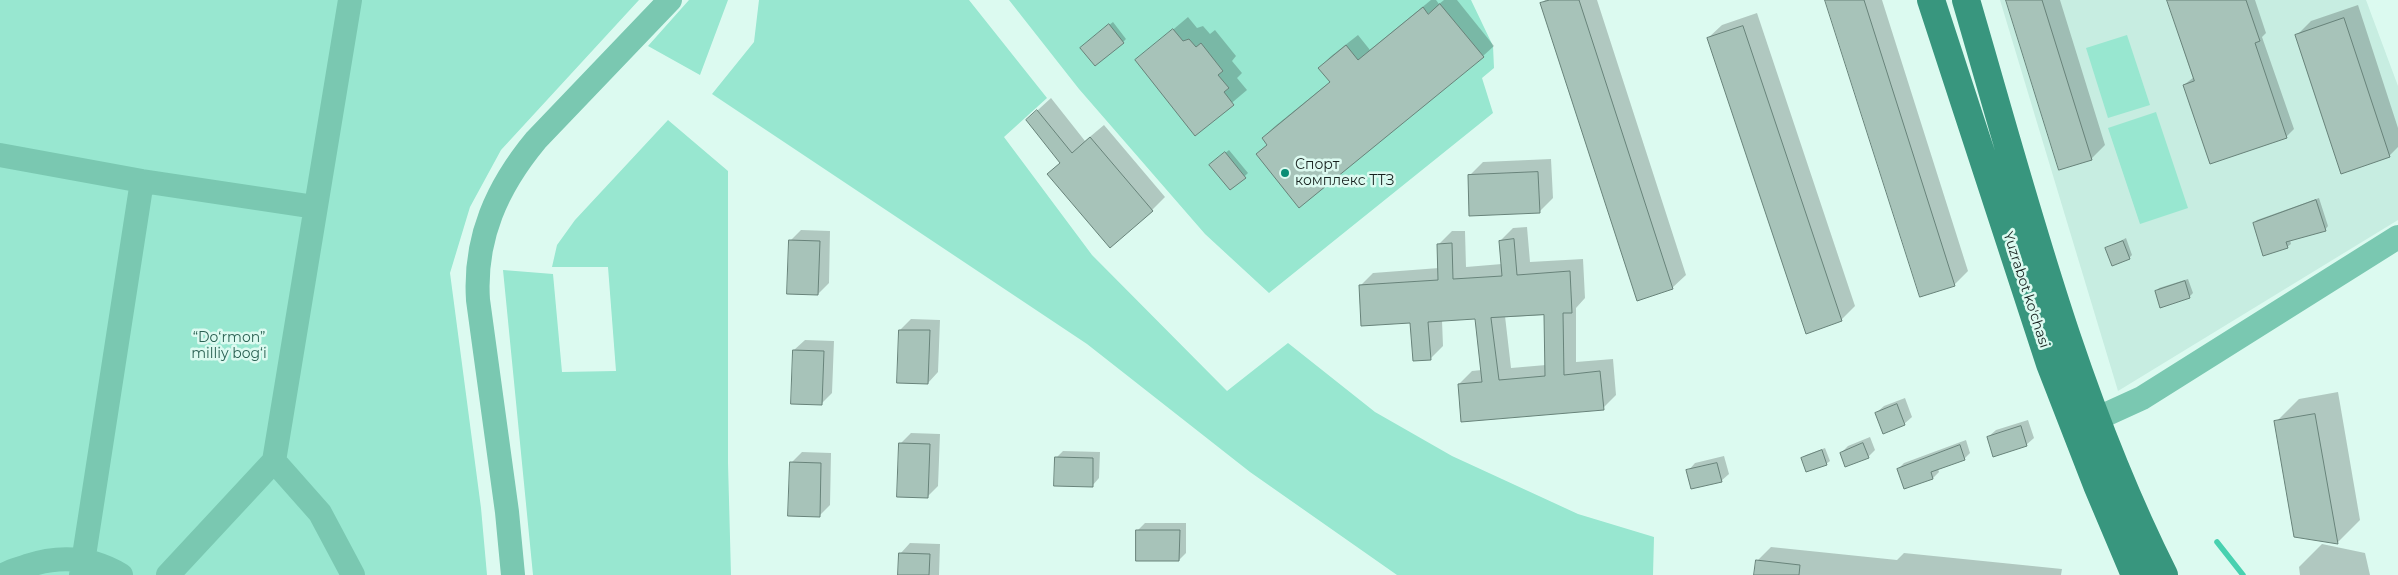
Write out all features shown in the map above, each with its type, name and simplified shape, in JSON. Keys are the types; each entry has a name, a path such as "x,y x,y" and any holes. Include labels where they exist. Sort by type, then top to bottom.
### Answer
{"main road":[{"name":"Yuzrabot ko'chasi","path":"1931,0 2050,364 2096,485 2135,575"},
{"name":"Yuzrabot ko'chasi","path":"1966,0 2024,199 2096,420 2132,510 2164,575"}],"street":[{"path":"168,575 274,462 350,0"},
{"path":"513,575 508,512 478,300 477,272 482,239 500,193 520,159 670,0"},
{"path":"0,155 142,181 315,207"},
{"path":"82,567 142,181"},
{"path":"2096,420 2142,398 2398,237"},
{"path":"274,462 320,513 353,575"},
{"path":"7,570 47,560 82,567 105,565 121,575"}],"shaded area":[{"path":"2000,0 2366,0 2398,86 2398,220 2118,391"}],"green space":[{"name":"“Do‘rmon” milliy bog‘i","path":"0,0 639,0 501,150 470,207 450,273 481,508 487,575 0,575"},
{"path":"689,0 728,0 700,75 648,46"},
{"path":"759,0 969,0 1047,98 1004,137 1092,255 1227,391 1288,343 1375,412 1452,456 1578,514 1654,537 1653,575 1397,575 1250,472 1087,344 712,94 754,42"},
{"name":"Спорт комплекс ТТЗ","path":"1009,0 1471,0 1493,46 1494,68 1482,78 1493,113 1269,293 1205,234 1079,89"},
{"path":"2127,35 2150,105 2108,118 2086,48"},
{"path":"2156,112 2188,208 2140,224 2108,128"},
{"path":"668,120 728,171 728,463 731,575 533,575 503,270 553,274 562,372 616,371 608,267 552,267 557,245 575,220"}],"building":[{"path":"1550,0 1579,0 1673,289 1637,301 1540,3"},
{"path":"1825,0 1864,0 1955,286 1920,297"},
{"path":"2006,0 2042,0 2092,160 2059,170"},
{"path":"2167,0 2246,0 2260,41 2255,43 2287,138 2210,164 2183,85 2194,81"},
{"path":"1440,4 1484,57 1299,208 1256,154 1267,145 1262,138 1330,82 1318,68 1346,45 1358,60 1423,7 1428,14"},
{"path":"2344,18 2390,157 2341,174 2295,35"},
{"path":"1109,24 1124,43 1095,66 1080,48"},
{"path":"1743,26 1842,321 1806,334 1707,38"},
{"path":"1173,29 1183,41 1189,39 1196,47 1201,43 1223,71 1218,75 1229,88 1224,92 1234,105 1195,136 1135,60"},
{"path":"1037,110 1072,153 1090,137 1153,211 1110,248 1047,174 1060,163 1026,120"},
{"path":"1225,152 1246,178 1230,190 1209,165"},
{"path":"1538,172 1540,213 1469,216 1468,175"},
{"path":"2316,200 2326,231 2286,242 2288,248 2263,256 2253,223"},
{"path":"1514,239 1517,275 1570,271 1572,313 1563,313 1564,375 1600,371 1604,410 1461,422 1458,384 1482,382 1475,319 1428,322 1431,360 1413,361 1410,323 1361,326 1359,285 1438,280 1437,244 1452,243 1453,279 1502,276 1499,241","holes":["1544,315 1545,376 1499,380 1491,318"]},
{"path":"789,240 820,241 818,295 787,294"},
{"path":"2123,241 2130,259 2112,266 2105,248"},
{"path":"2185,281 2190,298 2160,308 2155,291"},
{"path":"899,330 930,330 928,384 897,383"},
{"path":"793,350 824,351 822,405 791,404"},
{"path":"1897,404 1905,425 1883,434 1875,413"},
{"path":"2315,414 2338,544 2294,537 2274,421"},
{"path":"2021,426 2027,446 1993,457 1987,437"},
{"path":"899,443 930,444 928,498 897,497"},
{"path":"1863,443 1869,458 1845,467 1840,453"},
{"path":"1960,445 1965,460 1931,472 1933,479 1904,489 1897,469"},
{"path":"1822,450 1827,465 1806,472 1801,458"},
{"path":"1055,457 1093,458 1093,487 1054,486"},
{"path":"790,462 821,463 820,517 788,516"},
{"path":"1717,463 1722,482 1691,489 1686,470"},
{"path":"1136,530 1180,530 1179,561 1136,561"},
{"path":"899,553 930,554 929,575 898,575"},
{"path":"1756,560 1800,565 1799,575 1754,575"}],"waterway":[{"path":"2217,542 2243,575"}],"place":[{"name":"Спорт комплекс ТТЗ","path":"1285,173"}]}
